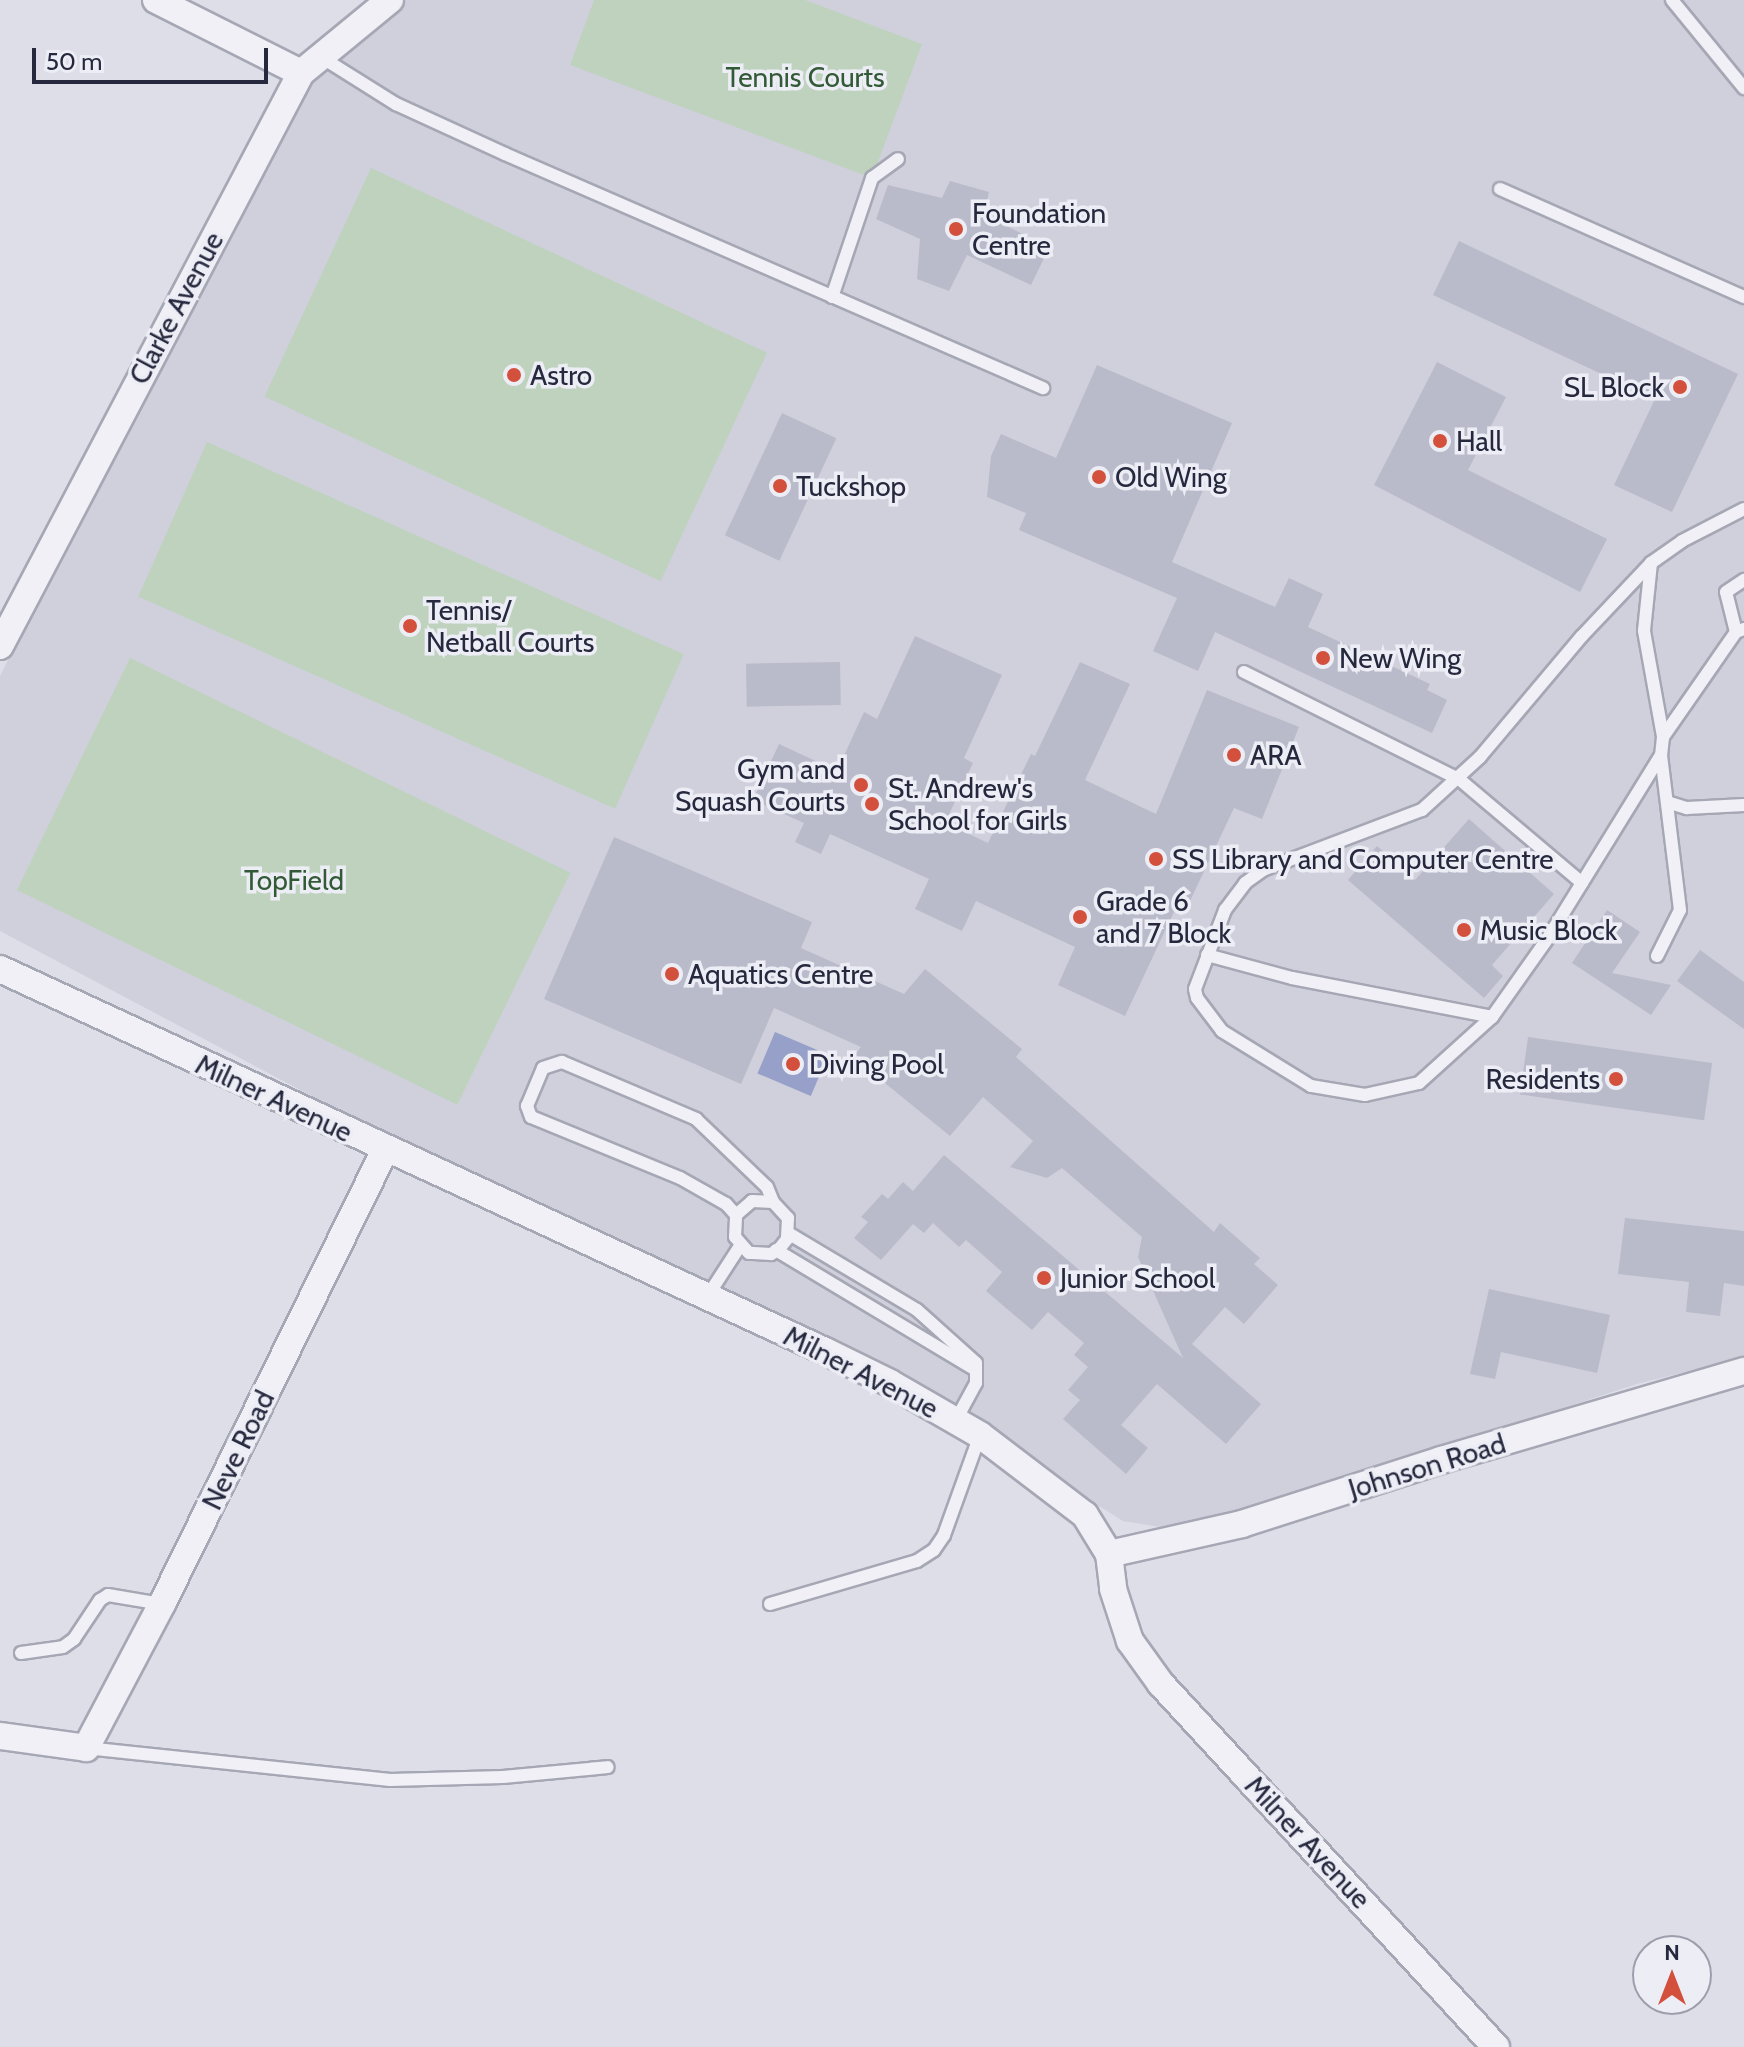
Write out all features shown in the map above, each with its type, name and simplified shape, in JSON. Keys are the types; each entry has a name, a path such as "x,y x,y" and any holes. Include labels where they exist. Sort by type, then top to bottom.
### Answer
{"street":[{"path":"156,0 311,65"},
{"name":"Clarke Avenue","path":"0,646 311,65 390,0"},
{"name":"Milner Avenue","path":"0,969 890,1383 980,1435 1085,1515 1109,1554 1119,1615 1130,1641 1161,1684 1496,2047"},
{"name":"Neve Road","path":"86,1748 162,1604 385,1150"},
{"name":"Johnson Road","path":"1109,1554 1242,1524 1441,1460 1744,1371"},
{"path":"0,1736 86,1748"}],"lane":[{"path":"1672,0 1744,88"},
{"path":"311,65 639,215 1043,388"},
{"path":"832,297 872,178 898,159"},
{"path":"1500,189 1744,297"},
{"path":"1661,755 1582,883 1492,1017 1419,1083 1365,1095 1311,1086 1222,1031 1197,998 1197,978 1225,910 1245,883 1263,870 1422,810 1459,779 1582,636 1651,563 1682,541 1744,509"},
{"path":"1651,563 1644,631 1663,737 1661,755 1680,910 1657,956"},
{"path":"1663,737 1740,630 1726,592 1744,580"},
{"path":"1244,672 1459,779 1582,883"},
{"path":"1667,802 1687,808 1744,805"},
{"path":"1207,955 1292,978 1492,1017"},
{"path":"736,1215 726,1204 680,1178 531,1117 527,1106 543,1068 562,1062 689,1114 767,1187 773,1202 788,1218 788,1233 776,1250 760,1255 740,1246 733,1226 736,1215 752,1201 773,1202"},
{"path":"788,1233 917,1310 976,1363 978,1375 956,1420"},
{"path":"707,1297 740,1246"},
{"path":"776,1250 878,1309 978,1375"},
{"path":"770,1604 917,1561 934,1550 944,1535 980,1435"},
{"path":"21,1653 63,1647 74,1639 100,1600 108,1595 162,1604"},
{"path":"86,1748 390,1780 503,1777 608,1767"}],"shaded area":[{"name":"St. Andrew's School for Girls","path":"381,0 1744,0 1744,1357 1637,1384 1233,1515 1173,1529 1123,1521 1059,1481 905,1373 372,1128 0,931 0,676 230,219 295,71"}],"green space":[{"name":"Tennis Courts","path":"594,0 805,0 922,44 872,178 570,65"},
{"name":"Astro","path":"371,168 767,353 661,581 265,396"},
{"name":"Tennis/ Netball Courts","path":"207,442 684,654 615,809 138,596"},
{"name":"TopField","path":"130,658 570,873 457,1105 17,890"}],"water":[{"name":"Diving Pool","path":"775,1032 828,1055 811,1096 757,1073"}],"building":[{"name":"Foundation Centre","path":"950,181 989,192 984,214 1049,248 1031,285 967,255 949,291 917,279 920,239 876,219 888,185 942,198"},
{"name":"SL Block","path":"1459,241 1738,374 1672,512 1614,485 1655,399 1433,295"},
{"path":"1437,362 1506,397 1468,470 1607,539 1580,592 1374,485"},
{"name":"Old Wing","path":"1097,365 1232,423 1172,562 1275,607 1289,578 1323,594 1308,627 1430,684 1427,690 1447,700 1432,733 1215,632 1198,671 1153,651 1177,598 1019,530 1026,513 987,497 991,456 1001,434 1056,458"},
{"name":"Tuckshop","path":"782,413 836,438 779,561 725,535"},
{"path":"915,636 1002,675 964,758 973,763 945,823 988,843 1031,754 1035,756 1080,662 1130,684 1085,780 1156,814 1207,690 1299,727 1262,819 1234,808 1190,901 1181,897 1125,1016 1058,985 1075,947 976,901 962,931 915,909 929,879 830,834 821,854 795,842 804,823 753,800 779,744 837,771 864,712 877,719"},
{"path":"840,662 841,705 747,707 746,664"},
{"name":"Music Block","path":"1469,819 1554,894 1492,965 1503,976 1484,998 1348,880 1377,846 1415,880"},
{"path":"614,837 812,922 801,948 904,994 925,969 1022,1049 1016,1057 1214,1232 1220,1223 1260,1258 1254,1264 1278,1285 1244,1324 1225,1307 1192,1344 1261,1404 1226,1444 1157,1384 1121,1425 1148,1448 1126,1474 1063,1419 1080,1400 1068,1390 1088,1367 1074,1355 1084,1343 1048,1312 1032,1330 986,1291 1002,1272 966,1240 959,1247 933,1223 924,1233 913,1224 881,1260 854,1238 868,1222 861,1217 882,1194 888,1199 903,1182 913,1191 944,1155 1183,1358 1138,1257 1142,1237 1062,1168 1047,1178 1010,1167 1033,1141 983,1097 950,1136 853,1057 861,1047 774,1008 741,1084 544,999"},
{"path":"1607,910 1640,932 1612,973 1671,985 1651,1015 1572,963"},
{"path":"1700,950 1744,982 1744,1029 1677,981"},
{"name":"Residents","path":"1528,1037 1712,1063 1704,1120 1520,1094"},
{"path":"1625,1218 1744,1231 1744,1286 1724,1283 1720,1316 1686,1312 1689,1282 1618,1274"},
{"path":"1489,1289 1610,1315 1597,1373 1501,1352 1495,1379 1470,1374"}],"place":[{"name":"Foundation Centre","path":"956,229"},
{"name":"Astro","path":"514,375"},
{"name":"SL Block","path":"1680,387"},
{"name":"Hall","path":"1440,441"},
{"name":"Old Wing","path":"1099,477"},
{"name":"Tuckshop","path":"780,486"},
{"name":"Tennis/ Netball Courts","path":"410,626"},
{"name":"New Wing","path":"1323,658"},
{"name":"ARA","path":"1234,755"},
{"name":"Gym and Squash Courts","path":"861,785"},
{"name":"St. Andrew's School for Girls","path":"872,804"},
{"name":"SS Library and Computer Centre","path":"1156,859"},
{"name":"Grade 6 and 7 Block","path":"1080,917"},
{"name":"Music Block","path":"1464,930"},
{"name":"Aquatics Centre","path":"672,974"},
{"name":"Diving Pool","path":"793,1064"},
{"name":"Residents","path":"1616,1079"},
{"name":"Junior School","path":"1044,1278"}]}
